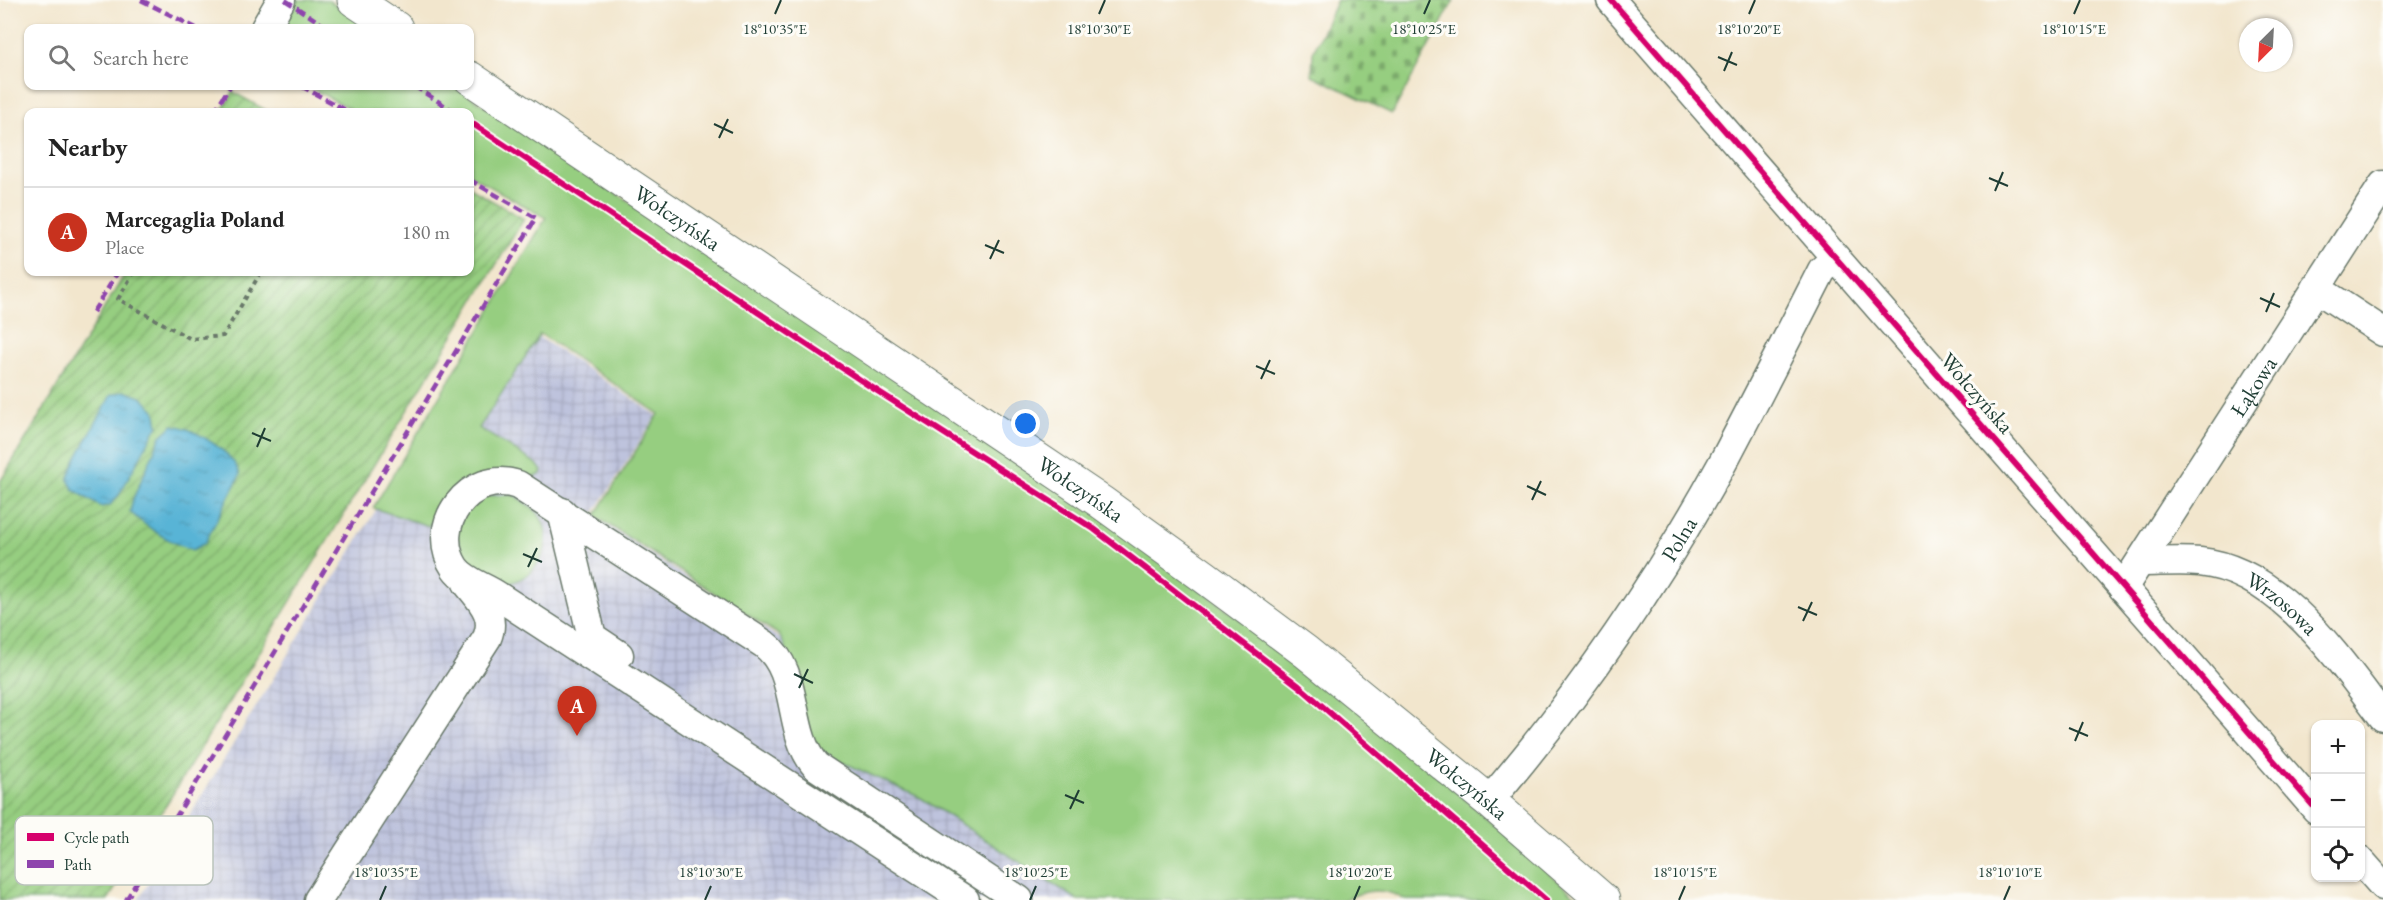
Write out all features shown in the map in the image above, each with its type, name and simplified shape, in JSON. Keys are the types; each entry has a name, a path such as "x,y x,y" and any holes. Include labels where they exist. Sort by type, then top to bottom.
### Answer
{"main road":[{"path":"354,0 390,24"},
{"name":"Wołczyńska","path":"474,81 1101,502 1306,652 1489,801 1603,900"}],"street":[{"path":"267,24 281,0"},
{"name":"Wołczyńska","path":"1611,0 2311,803"},
{"name":"Łąkowa","path":"2123,588 2383,185"},
{"name":"Polna","path":"1489,801 1550,730 1605,653 1668,555 1721,465 1822,270 1836,258"},
{"path":"2316,288 2383,332"},
{"path":"318,900 492,627 487,609 448,553 447,525 456,505 473,490 485,484 509,482 529,491 562,512 768,647 781,663 803,747 816,766 1019,900"},
{"path":"562,512 592,637 992,900"},
{"name":"Wrzosowa","path":"2141,562 2200,562 2232,569 2278,597 2305,618 2383,717"},
{"path":"462,576 498,596 965,900"},
{"path":"2365,865 2383,886"}],"path":[{"path":"132,276 118,299 191,339 223,336 259,276"}],"shaded area":[{"path":"498,310 657,415 592,516 1181,900 138,900 147,885 213,885 213,816 189,816"}],"green space":[{"path":"288,0 328,0 364,24 273,24"},
{"path":"1337,0 1454,0 1392,114 1312,75 1313,52"},
{"path":"315,90 461,90 1097,513 1366,712 1580,900 1405,900 1390,893 1374,891 1343,900 1078,900 921,798 812,748 784,645 779,635 595,516 659,414 540,334 479,428 537,464 542,471 540,475 444,501 429,526 373,508 546,218 474,177 474,108 348,108"},
{"path":"233,92 262,108 223,108"},
{"path":"474,190 524,219 159,816 15,816 15,885 117,885 108,900 0,900 0,482 124,276 474,276"},
{"path":"514,495 539,515 546,538 544,550 533,570 512,582 496,584 470,573 455,531 460,516 483,496"}],"water":[{"path":"124,391 141,397 155,410 158,425 119,495 110,505 101,507 74,490 68,480 75,461 111,395"},
{"path":"173,425 202,436 222,450 237,467 240,475 205,543 193,550 160,534 130,512 133,499 161,436"}],"marked path":[{"path":"141,0 188,24"},
{"path":"285,0 322,24"},
{"path":"216,108 228,90"},
{"path":"308,90 342,108"},
{"path":"420,90 449,108"},
{"path":"176,816 536,218 474,182"},
{"path":"93,312 116,276"},
{"path":"126,900 135,885"}],"cycle path":[{"path":"1611,0 2311,803"},
{"path":"474,125 868,385 1094,529 1299,686 1546,900"}],"place":[{"name":"Marcegaglia Poland","path":"577,736"}]}
